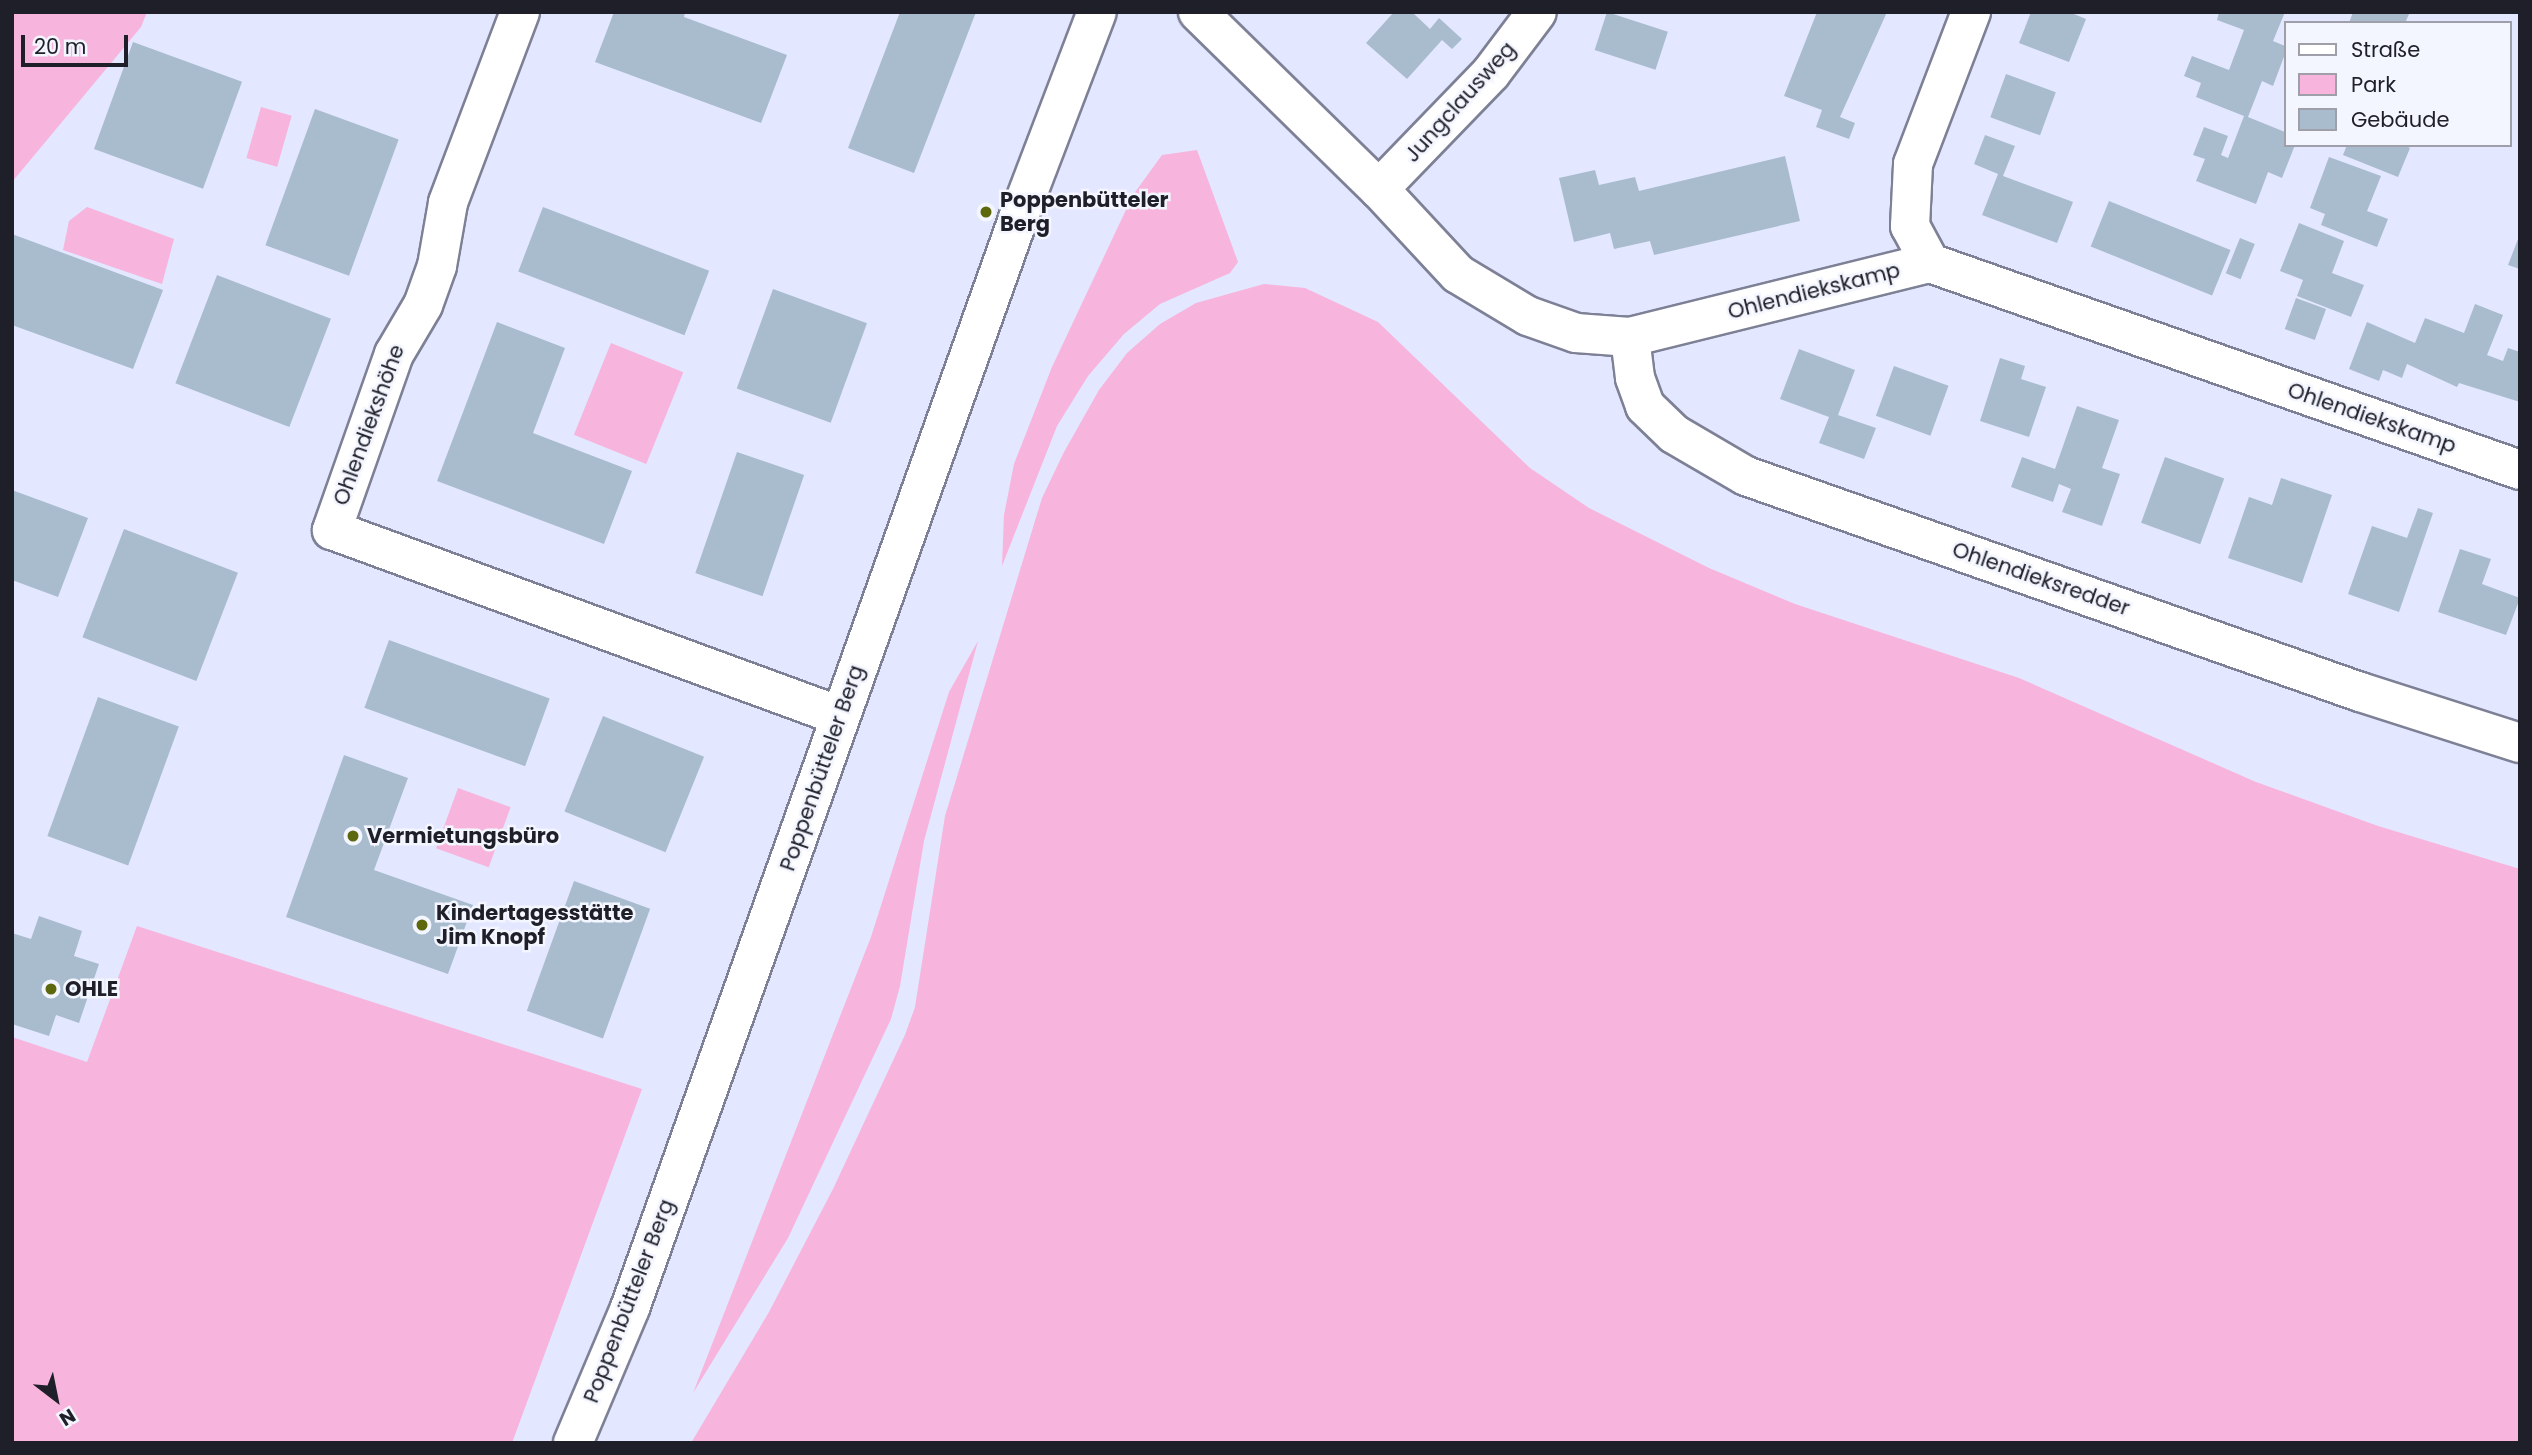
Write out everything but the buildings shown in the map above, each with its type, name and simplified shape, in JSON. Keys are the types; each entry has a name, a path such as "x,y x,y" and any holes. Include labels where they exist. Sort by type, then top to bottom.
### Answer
{"street":[{"name":"Ohlendiekshöhe","path":"520,12 448,203 438,266 423,305 394,354 332,530 840,716"},
{"name":"Poppenbütteler Berg","path":"573,1443 630,1308 1019,216 1097,12"},
{"name":"Ohlendiekskamp","path":"1198,12 1379,189 1458,274 1528,316 1576,333 1630,337 1930,263 2520,470"},
{"name":"Jungclausweg","path":"1379,189 1492,73 1537,12"},
{"path":"1930,263 1910,226 1913,164 1971,12"},
{"name":"Ohlendieksredder","path":"1630,337 1635,378 1645,406 1674,433 1746,476 2360,692 2520,743"}],"green space":[{"path":"12,12 147,12 141,27 12,182"},
{"path":"261,107 292,116 277,167 246,158"},
{"path":"1197,150 1238,262 1230,273 1160,304 1124,334 1088,376 1057,426 1002,566 1004,515 1014,464 1052,367 1133,195 1162,155"},
{"path":"87,207 174,239 162,284 63,250 69,221"},
{"path":"1264,284 1305,288 1378,322 1530,468 1589,508 1709,568 1795,604 2019,678 2256,782 2378,826 2520,869 2520,1443 691,1443 769,1312 833,1189 905,1035 915,1007 945,816 1042,498 1064,452 1099,390 1127,353 1160,324 1196,303"},
{"path":"611,343 683,372 646,464 574,435"},
{"path":"978,641 924,841 900,986 891,1019 788,1238 693,1393 871,937 949,692"},
{"path":"458,788 511,807 489,867 436,848"},
{"path":"137,926 642,1089 512,1443 12,1443 12,1037 87,1062"}],"place":[{"name":"Poppenbütteler Berg","path":"986,212"},
{"name":"Vermietungsbüro","path":"353,836"},
{"name":"Kindertagesstätte Jim Knopf","path":"422,925"},
{"name":"OHLE","path":"51,989"}]}
